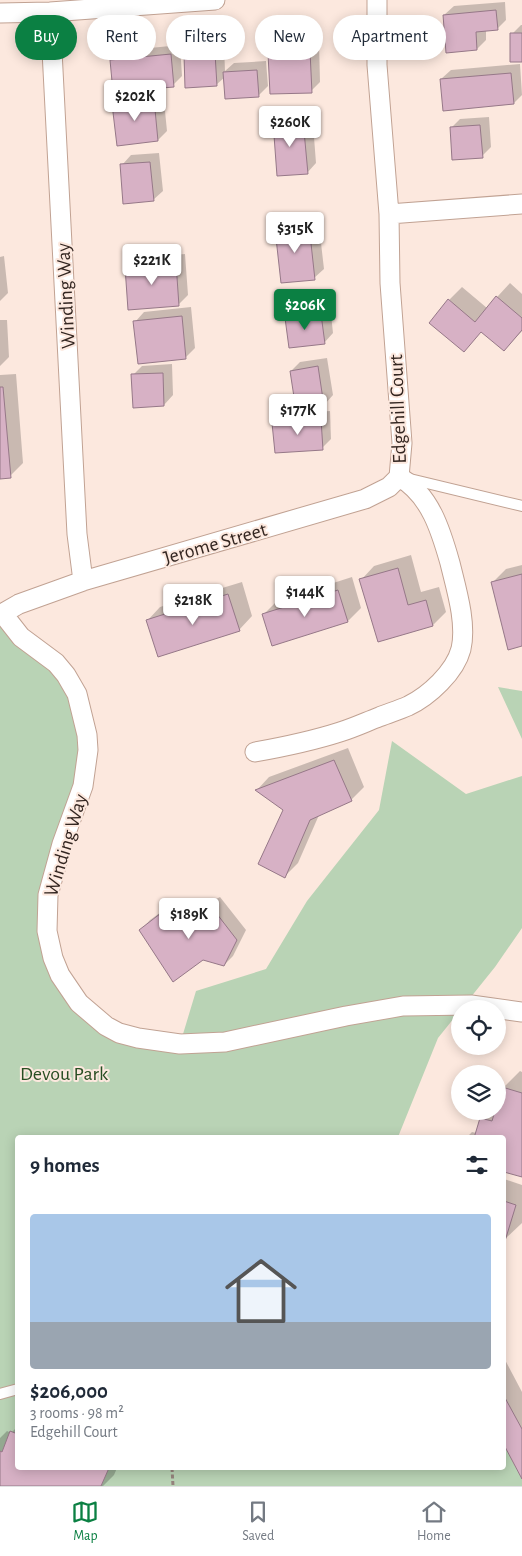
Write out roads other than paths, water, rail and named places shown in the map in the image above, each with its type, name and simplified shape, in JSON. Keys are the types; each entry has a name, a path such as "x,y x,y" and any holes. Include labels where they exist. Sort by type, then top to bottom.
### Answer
{"street":[{"path":"0,13 50,12 215,0"},
{"name":"Edgehill Court","path":"255,752 280,748 341,732 409,705 428,693 451,671 460,651 463,638 459,597 441,534 428,505 410,483 399,477 402,443 390,283 389,214 377,65 377,0"},
{"name":"Winding Way","path":"50,12 77,534 82,581"},
{"path":"389,214 522,204"},
{"name":"Jerome Street","path":"1,615 19,604 82,581 365,499 389,487 399,477"},
{"name":"Winding Way","path":"1,615 20,637 56,663 66,675 77,694 88,743 83,786 62,844 48,895 47,931 53,958 60,975 79,1003 106,1026 120,1033 138,1038 180,1044 225,1042 403,1006 471,1005 522,1012"}],"lane":[{"path":"399,477 522,506"},
{"path":"0,1394 15,1390"}],"park label":[{"name":"Devou Park","path":"64,1073"}]}
